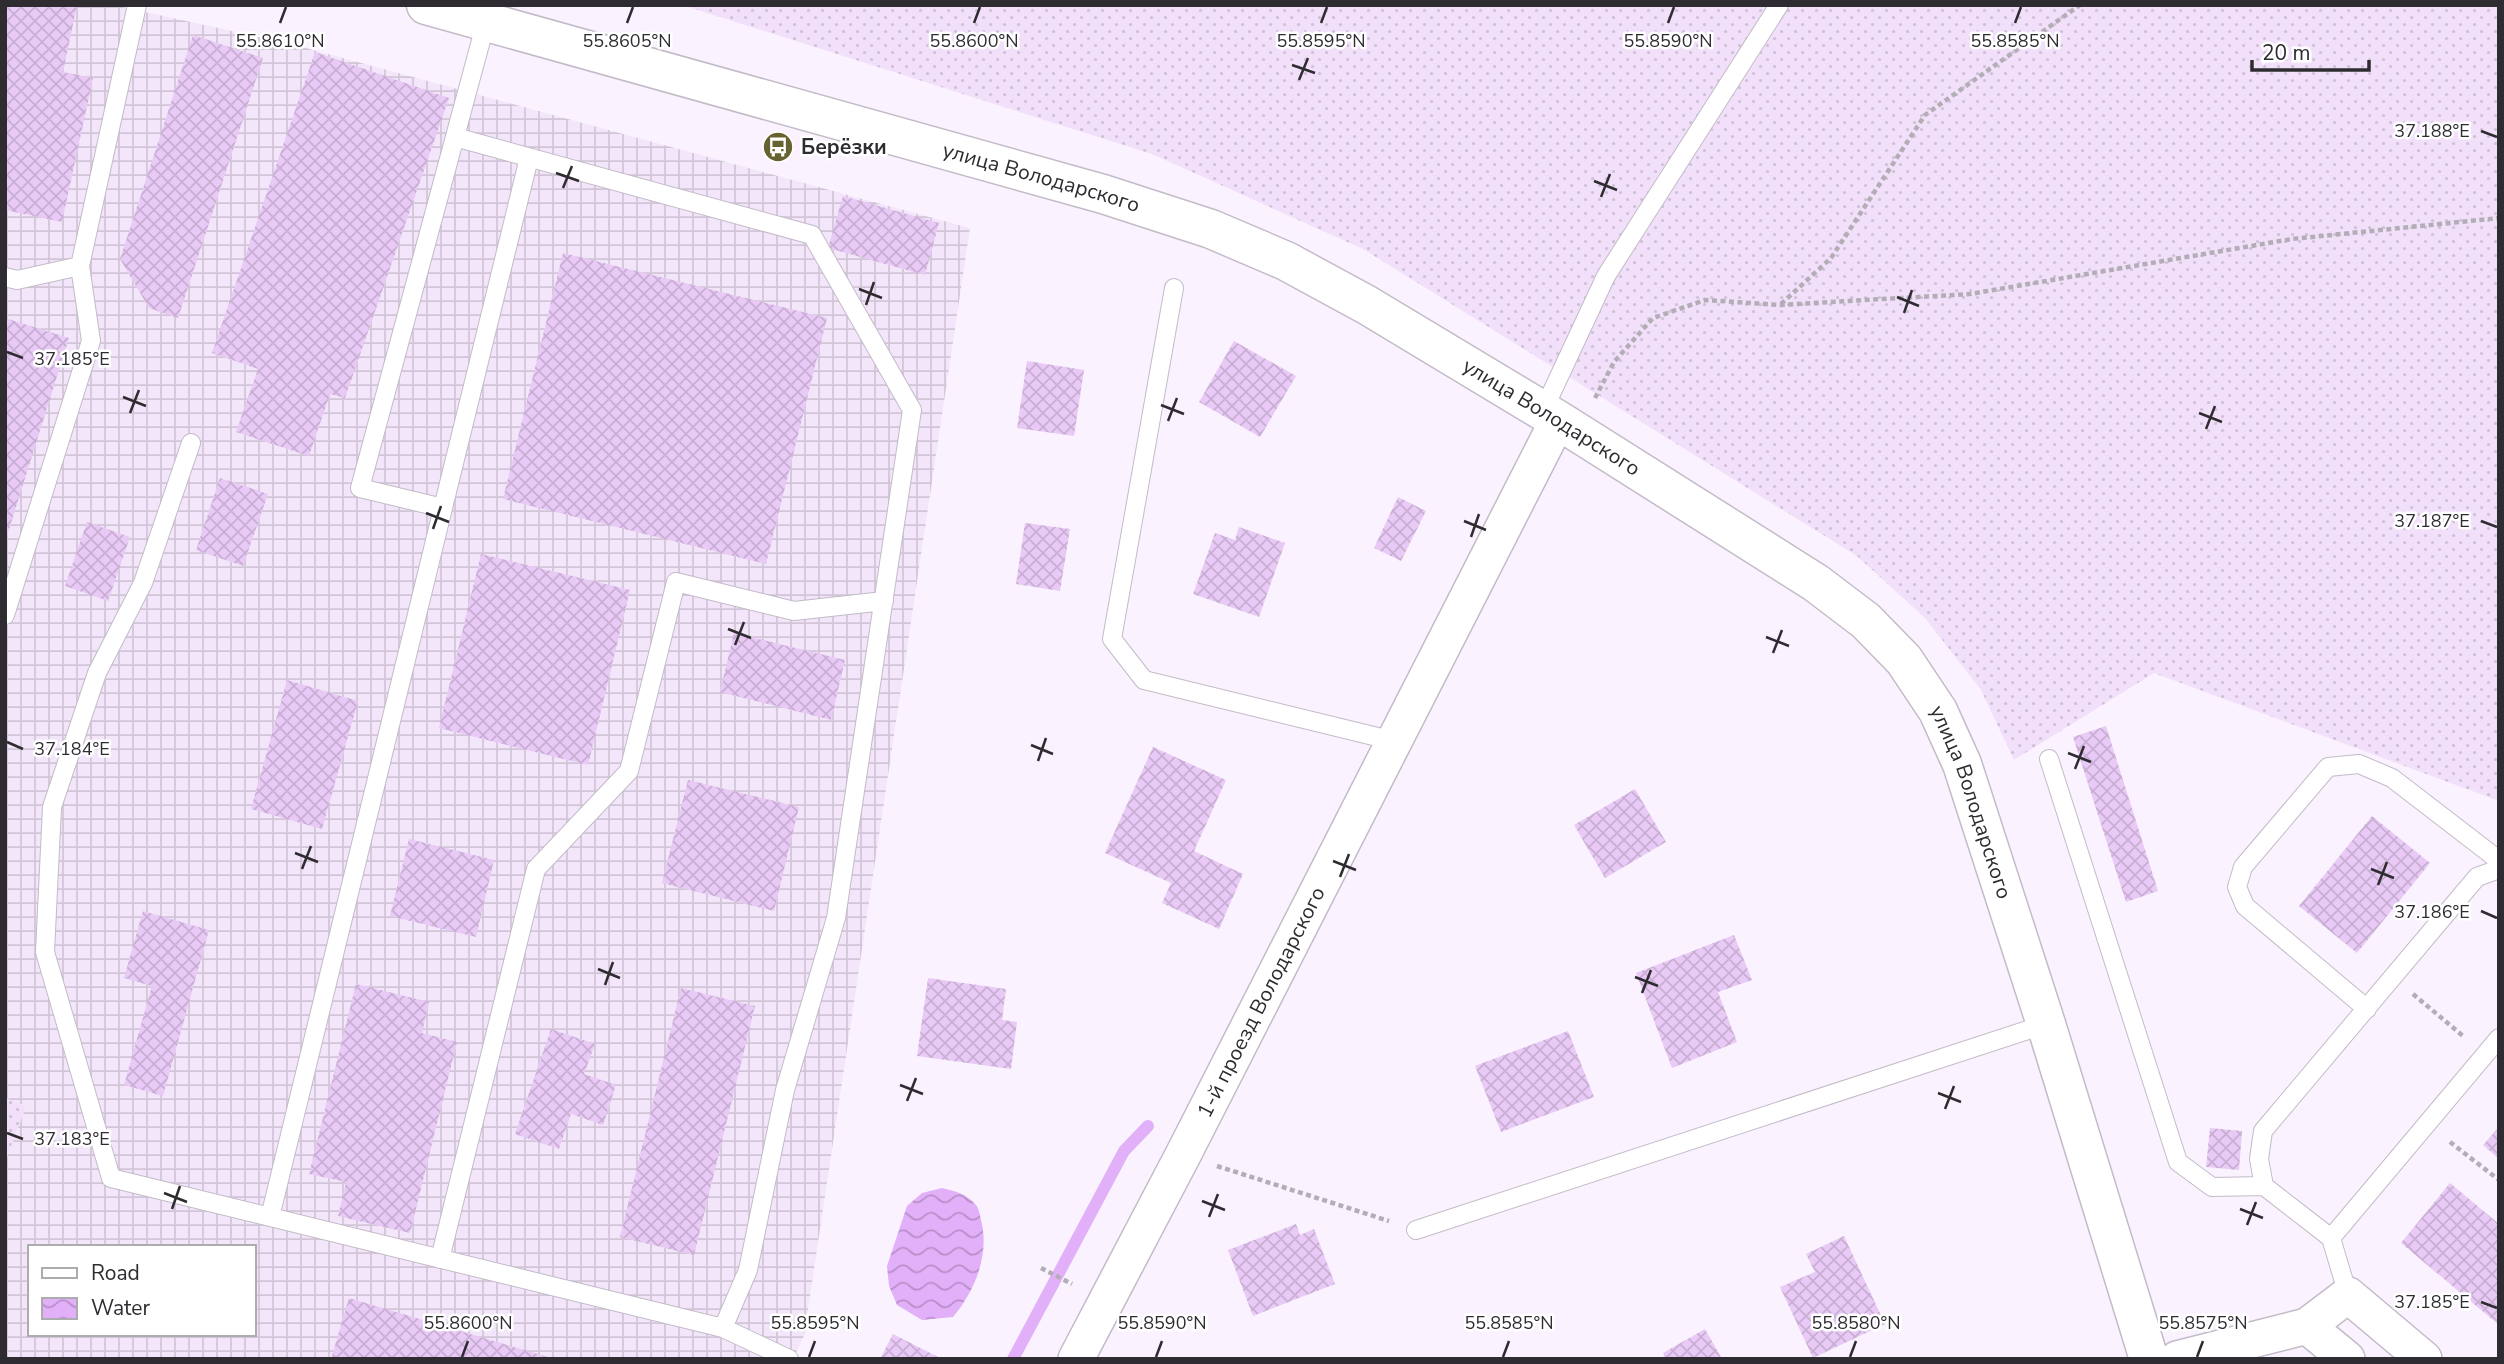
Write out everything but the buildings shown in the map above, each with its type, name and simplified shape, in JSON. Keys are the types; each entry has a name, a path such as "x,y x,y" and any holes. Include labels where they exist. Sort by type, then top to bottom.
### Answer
{"street":[{"name":"улица Володарского","path":"457,14 1089,190 1211,229 1286,261 1367,305 1559,421 1816,583 1866,621 1904,660 1938,711 1962,764 2046,1024 2149,1359"},
{"name":"1-й проезд Володарского","path":"1076,1359 1559,421"},
{"path":"2177,1359 2307,1326 2348,1295 2424,1359"},
{"path":"2307,1326 2347,1359"}],"lane":[{"path":"5,615 91,341 80,266 137,5"},
{"path":"1559,421 1606,276 1779,5"},
{"path":"443,508 359,488 455,137 457,14"},
{"path":"455,137 812,234 912,410 836,918 785,1090 748,1270 723,1328"},
{"path":"270,1217 529,158"},
{"path":"5,277 17,280 80,266"},
{"path":"1174,288 1112,639 1144,680 1394,741"},
{"path":"191,443 144,583 97,673 52,807 45,952 111,1178 723,1328 789,1359"},
{"path":"440,1259 536,869 629,771 676,582 794,611 884,601"},
{"path":"2049,758 2178,1162 2212,1187 2264,1186 2331,1238 2348,1295"},
{"path":"2367,1009 2245,906 2237,887 2243,867 2328,767 2359,764 2392,779 2499,863"},
{"path":"2264,1186 2259,1159 2263,1131 2477,877 2499,869"},
{"path":"1416,1230 2046,1024"},
{"path":"2331,1238 2499,1038"}],"path":[{"path":"1780,305 1831,258 1926,115 2080,5"},
{"path":"1559,421 1653,318 1705,300 1780,305 1970,295 2292,239 2499,218"},
{"path":"2393,978 2485,1054"},
{"path":"2447,1140 2499,1180"},
{"path":"1183,1155 1416,1230"},
{"path":"1041,1268 1072,1284"}],"shaded area":[{"path":"5,5 113,5 291,44 970,228 804,1336 793,1359 5,1359 5,1162 26,1106 5,1098"},
{"path":"682,5 2499,5 2499,801 2154,673 2014,760 1981,690 1925,618 1857,556 1363,249 1152,154"},
{"path":"5,1098 26,1106 5,1162"}],"water":[{"path":"942,1188 965,1196 977,1207 984,1246 974,1284 953,1317 922,1320 897,1305 889,1286 887,1266 907,1206 922,1193"}],"waterway":[{"path":"1013,1359 1124,1151 1148,1126"}],"place":[{"name":"Берёзки","path":"778,147"}]}
